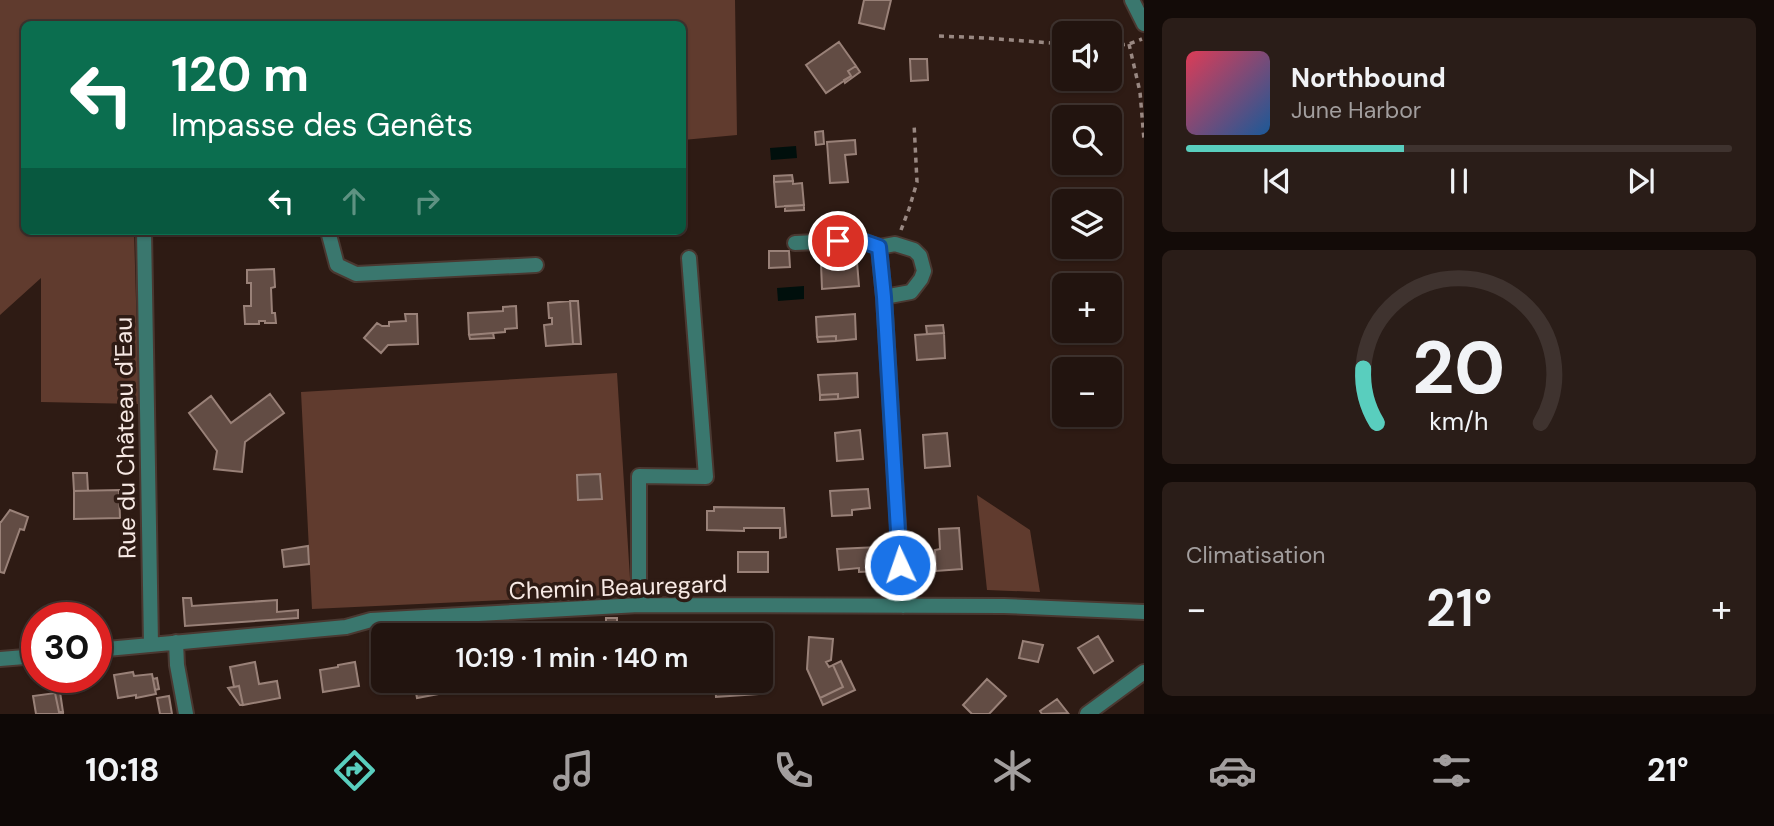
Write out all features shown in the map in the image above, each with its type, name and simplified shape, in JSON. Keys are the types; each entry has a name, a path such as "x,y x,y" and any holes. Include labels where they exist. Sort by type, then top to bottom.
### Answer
{"street":[{"path":"1132,0 1144,24"},
{"name":"Rue du Château d'Eau","path":"144,235 151,645"},
{"path":"329,235 337,265 356,274 536,265"},
{"path":"795,243 859,240 879,247 895,244 914,250 920,256 924,271 921,279 911,292 884,297"},
{"path":"879,247 903,606"},
{"path":"639,606 639,476 706,477 689,258"},
{"name":"Chemin Beauregard","path":"112,649 346,627 371,620 639,606 1004,606 1144,612"},
{"path":"176,642 177,666 186,714"},
{"path":"0,659 21,657"},
{"path":"1087,714 1144,672"}],"path":[{"path":"939,36 1052,43"},
{"path":"1122,45 1144,38"},
{"path":"1129,44 1140,92 1144,140"},
{"path":"895,244 917,182 914,123"}],"shaded area":[{"path":"0,0 735,0 737,135 686,140 686,21 21,21 21,235 134,235 139,404 41,402 41,278 0,315"},
{"path":"796,146 797,158 771,160 770,148"},
{"path":"804,286 804,299 778,301 777,288"},
{"path":"617,373 631,594 312,609 301,392"},
{"path":"977,495 1030,530 1040,592 987,590"}],"building":[{"path":"864,0 891,0 884,29 859,23"},
{"path":"839,42 856,66 848,71 851,76 826,93 806,65"},
{"path":"910,59 927,59 928,80 911,81"},
{"path":"856,66 860,72 845,83 844,80 851,76 848,71"},
{"path":"823,131 824,144 816,145 815,132"},
{"path":"855,140 856,154 845,155 848,182 830,183 827,142"},
{"path":"792,175 793,181 774,182 774,176"},
{"path":"793,181 793,184 802,183 804,205 776,207 774,182"},
{"path":"804,205 804,210 785,211 785,206"},
{"path":"769,251 789,251 790,267 769,268"},
{"path":"857,262 859,286 822,289 821,264"},
{"path":"274,269 275,287 271,288 272,313 275,313 276,323 259,321 259,324 245,324 244,306 251,306 251,283 247,283 247,270"},
{"path":"570,301 578,301 581,344 573,344"},
{"path":"570,301 573,344 546,346 544,325 552,324 548,303"},
{"path":"516,306 517,328 505,329 505,332 469,335 468,313 503,311 503,307"},
{"path":"405,314 417,314 418,344 388,345 381,353 364,338 377,323 389,326 389,322 406,321"},
{"path":"855,314 856,339 836,341 836,336 817,337 816,317"},
{"path":"943,325 944,333 927,334 926,326"},
{"path":"493,333 494,338 470,339 469,335"},
{"path":"944,333 945,358 917,360 915,335"},
{"path":"836,336 836,341 818,342 817,337"},
{"path":"857,373 858,397 838,399 838,394 820,395 818,375"},
{"path":"270,394 284,413 245,442 242,472 214,469 217,451 189,413 211,396 231,423"},
{"path":"838,394 838,399 820,400 820,395"},
{"path":"860,430 863,459 837,461 835,433"},
{"path":"947,433 950,466 925,468 923,435"},
{"path":"73,473 87,473 88,491 74,491"},
{"path":"600,474 602,499 578,500 577,475"},
{"path":"868,489 870,508 852,510 852,515 832,516 830,491"},
{"path":"119,490 120,518 74,519 74,491"},
{"path":"714,507 784,508 786,537 780,538 780,528 707,530 707,511 714,511"},
{"path":"10,510 28,517 24,530 20,529 4,573 0,572 0,522"},
{"path":"959,528 962,569 936,571 935,550 940,549 939,529"},
{"path":"308,546 309,564 284,567 282,550"},
{"path":"878,547 879,571 859,572 859,568 839,570 837,549"},
{"path":"738,552 768,552 768,572 738,572"},
{"path":"183,598 191,598 192,606 277,600 277,612 298,610 298,618 185,626"},
{"path":"606,618 617,618 617,623 606,623"},
{"path":"1098,636 1113,661 1094,673 1078,648"},
{"path":"809,637 833,639 831,660 826,662 829,667 833,665 843,687 820,698 807,669"},
{"path":"1023,641 1043,645 1038,662 1019,658"},
{"path":"841,661 855,690 823,705 820,698 843,687 833,665"},
{"path":"255,662 259,684 277,681 280,698 243,705 239,686 234,687 230,667"},
{"path":"355,662 359,686 323,692 320,670"},
{"path":"133,672 134,676 152,674 156,694 118,698 114,675"},
{"path":"157,678 159,689 155,690 153,679"},
{"path":"987,679 1006,696 989,714 972,714 963,705"},
{"path":"239,686 243,705 240,705 228,688"},
{"path":"55,693 60,693 63,712 59,712"},
{"path":"55,693 59,712 63,714 36,714 33,696"},
{"path":"416,693 439,693 439,694 417,698"},
{"path":"716,693 758,693 758,694 716,697"},
{"path":"169,696 172,714 160,714 157,698"},
{"path":"1057,699 1068,713 1042,714 1040,711"}],"route":[{"path":"838,241 859,240 879,247 900,565"}]}
